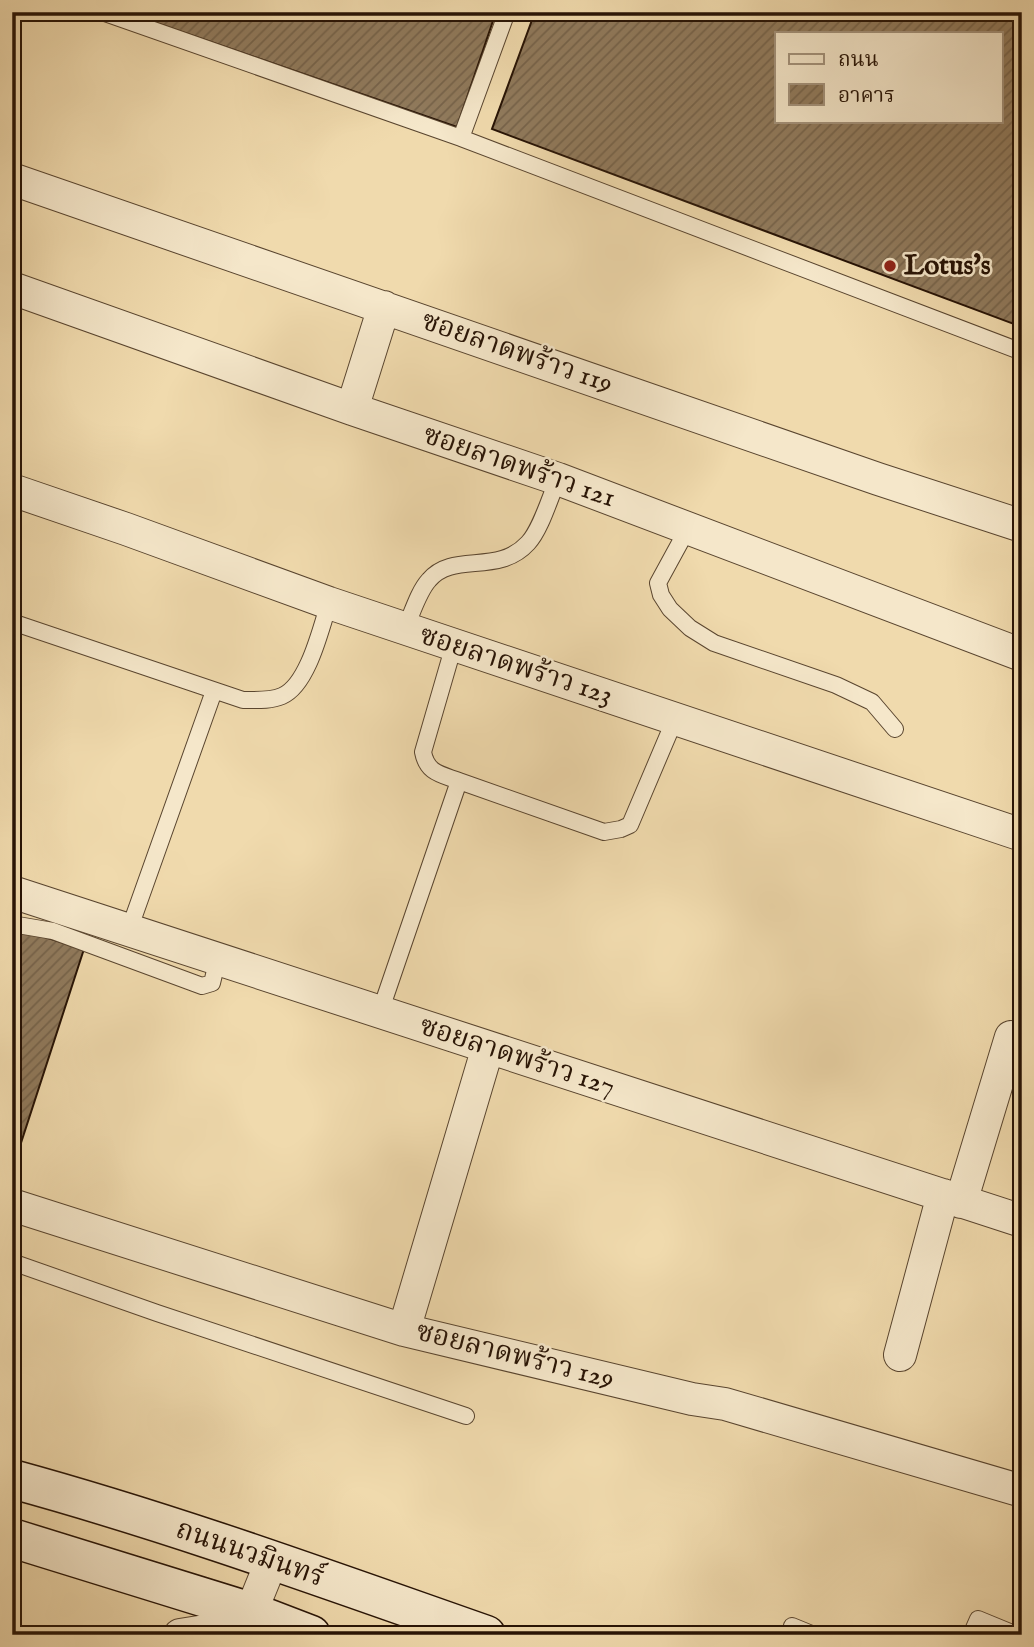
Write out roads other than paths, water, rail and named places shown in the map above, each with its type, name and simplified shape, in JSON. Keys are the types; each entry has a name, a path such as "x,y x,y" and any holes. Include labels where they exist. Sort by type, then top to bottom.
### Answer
{"main road":[{"name":"ถนนนวมินทร์","path":"12,1479 272,1560 486,1635"},
{"name":"ถนนนวมินทร์","path":"12,1538 251,1612 311,1635"}],"street":[{"name":"ซอยลาดพร้าว 119","path":"12,179 878,479 1022,526"},
{"name":"ซอยลาดพร้าว 121","path":"12,288 558,479 1022,655"},
{"path":"352,409 384,307"},
{"name":"ซอยลาดพร้าว 123","path":"12,490 126,528 405,629 1022,835"},
{"name":"ซอยลาดพร้าว 127","path":"12,891 1022,1221"},
{"path":"900,1355 952,1198 1011,1037"},
{"path":"404,1329 488,1047"},
{"name":"ซอยลาดพร้าว 129","path":"12,1205 404,1329 692,1399 725,1404 1022,1491"},
{"path":"180,1635 205,1631 251,1612 272,1560"}],"lane":[{"path":"102,12 461,138 1022,352"},
{"path":"461,138 507,12"},
{"path":"405,629 427,581 439,570 446,566 493,563 514,554 528,543 558,479"},
{"path":"688,528 658,583 661,595 670,609 691,628 714,643 824,680 872,702 895,729"},
{"path":"12,622 243,700 269,700 285,695 297,683 308,664 329,603"},
{"path":"454,645 423,752 425,762 432,771 604,832 630,825 675,719"},
{"path":"129,930 214,691"},
{"path":"380,1012 459,781"},
{"path":"12,924 53,931 202,986 212,983 218,958"},
{"path":"12,1262 466,1416"},
{"path":"971,1635 978,1619 1017,1635"},
{"path":"792,1626 814,1635"}],"place":[{"name":"Lotus's","path":"890,266"}]}
